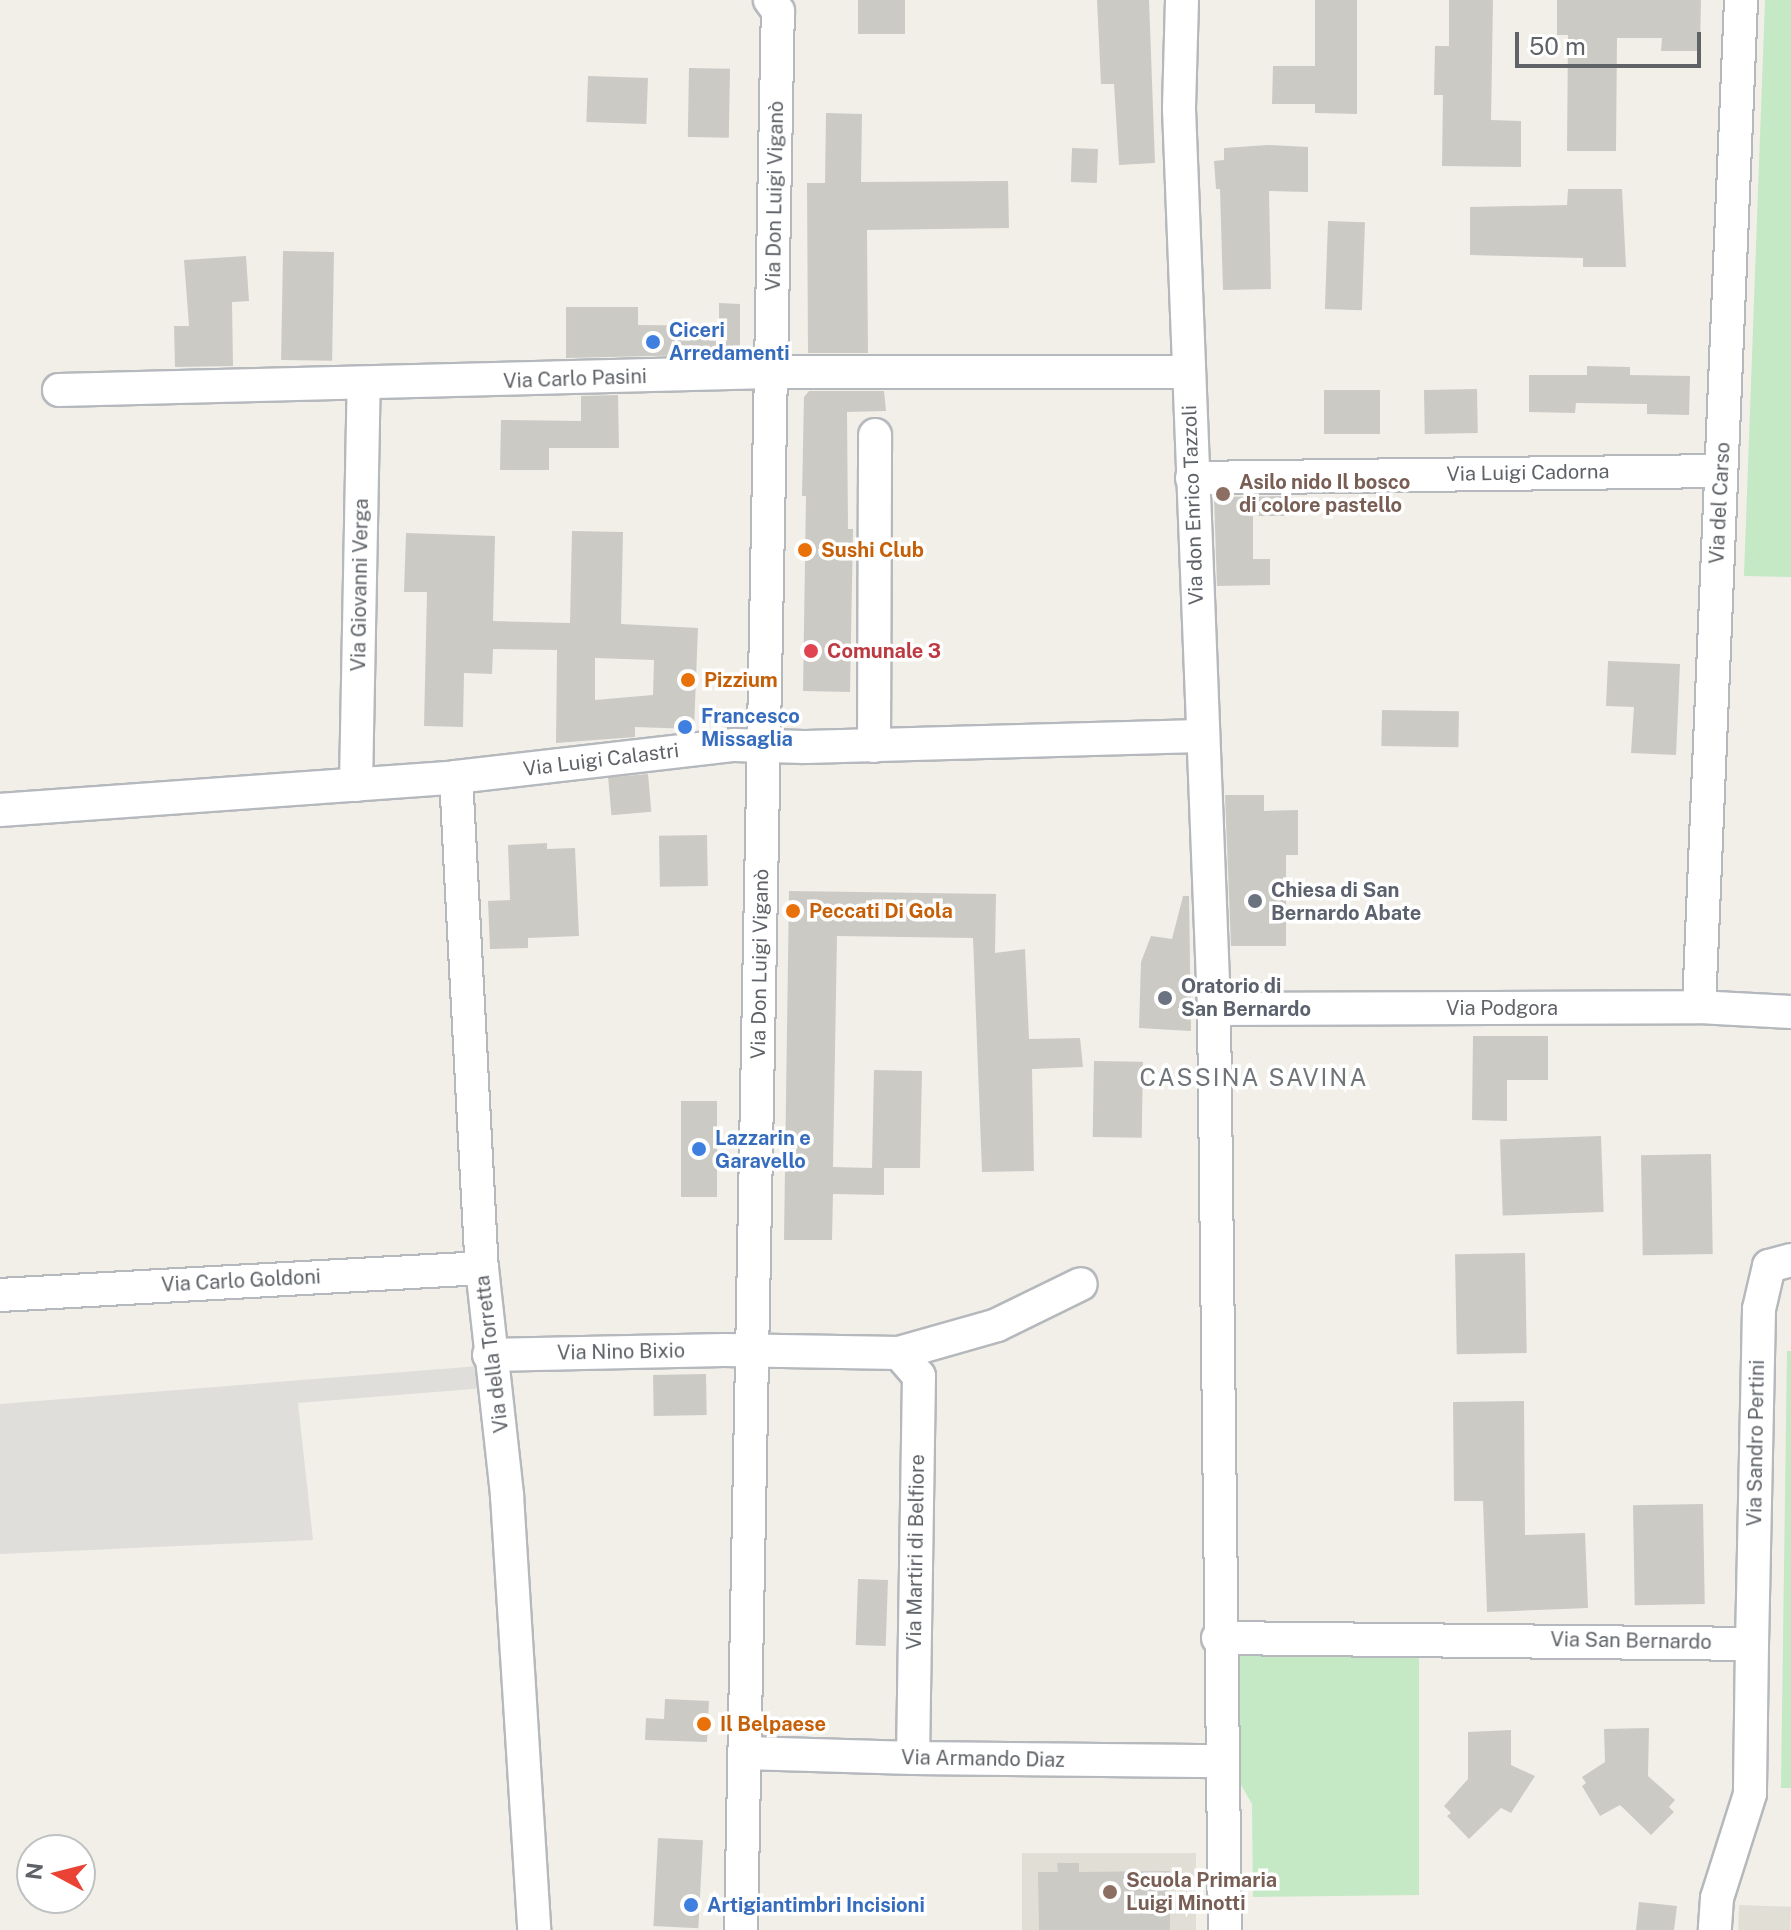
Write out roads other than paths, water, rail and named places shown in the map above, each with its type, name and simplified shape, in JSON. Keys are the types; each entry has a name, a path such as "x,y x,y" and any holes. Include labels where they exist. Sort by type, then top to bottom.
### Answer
{"street":[{"name":"Via Don Luigi Viganò","path":"741,1930 778,11 770,0"},
{"name":"Via don Enrico Tazzoli","path":"1182,0 1179,109 1187,372 1214,1009"},
{"name":"Via del Carso","path":"1699,1007 1741,0"},
{"name":"Via Carlo Pasini","path":"59,390 364,385 771,372 1187,372"},
{"name":"Via Giovanni Verga","path":"356,785 364,385"},
{"path":"874,746 875,435"},
{"name":"Via Luigi Cadorna","path":"1192,478 1720,471"},
{"name":"Via Luigi Calastri","path":"0,810 456,777 764,745 874,746 1202,736"},
{"name":"Via della Torretta","path":"456,777 482,1268 489,1355 497,1391 507,1496 534,1930"},
{"name":"Via Podgora","path":"1214,1009 1699,1007 1791,1012"},
{"path":"1214,1009 1218,1638 1225,1930"},
{"name":"Via Sandro Pertini","path":"1752,1644 1759,1309 1769,1266 1791,1260"},
{"name":"Via Carlo Goldoni","path":"0,1295 482,1268"},
{"name":"Via Nino Bixio","path":"489,1355 752,1352 909,1364 1081,1284"},
{"name":"Via Martiri di Belfiore","path":"909,1364 913,1758"},
{"name":"Via San Bernardo","path":"1218,1638 1752,1644"},
{"path":"1715,1930 1717,1898 1750,1794 1752,1644"},
{"name":"Via Armando Diaz","path":"745,1753 1222,1761"}],"place":[{"name":"Ciceri Arredamenti","path":"653,342"},
{"name":"Asilo nido Il bosco di colore pastello","path":"1223,494"},
{"name":"Sushi Club","path":"805,550"},
{"name":"Comunale 3","path":"811,651"},
{"name":"Pizzium","path":"688,680"},
{"name":"Francesco Missaglia","path":"685,727"},
{"name":"Chiesa di San Bernardo Abate","path":"1255,901"},
{"name":"Peccati Di Gola","path":"793,911"},
{"name":"Oratorio di San Bernardo","path":"1165,998"},
{"name":"Lazzarin e Garavello","path":"699,1149"},
{"name":"Il Belpaese","path":"704,1724"},
{"name":"Scuola Primaria Luigi Minotti","path":"1110,1892"},
{"name":"Artigiantimbri Incisioni","path":"691,1905"}],"district":[{"name":"CASSINA SAVINA","path":"1254,1078"}]}
